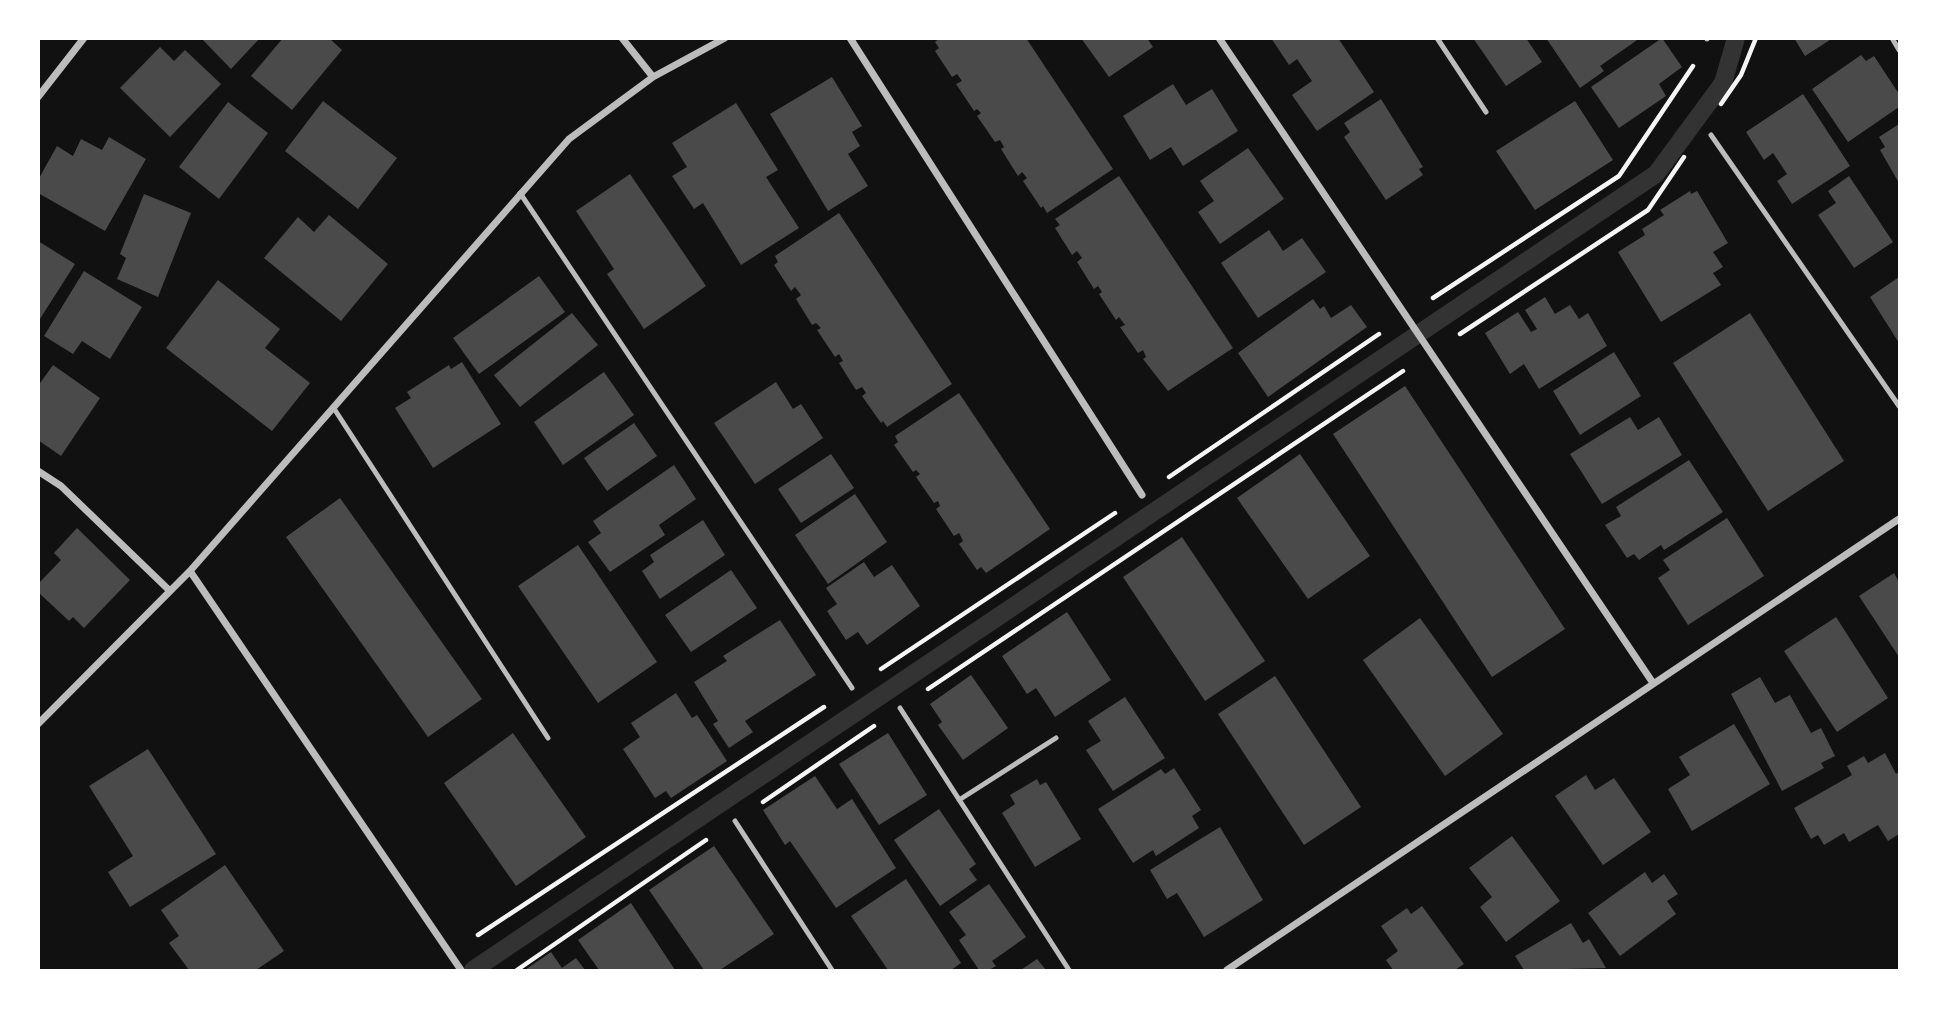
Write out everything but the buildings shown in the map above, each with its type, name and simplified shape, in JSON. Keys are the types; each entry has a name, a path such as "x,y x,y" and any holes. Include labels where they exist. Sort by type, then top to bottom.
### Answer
{"street":[{"path":"38,97 84,38"},
{"path":"622,38 653,77"},
{"path":"38,724 190,571 569,139 653,77 724,38"},
{"path":"850,38 1142,495"},
{"path":"1219,38 1653,683"},
{"path":"38,471 61,486 170,592"},
{"path":"1227,971 1899,519"},
{"path":"190,571 461,971"}],"lane":[{"path":"1437,38 1486,112"},
{"path":"1892,38 1899,50"},
{"path":"1711,135 1899,406"},
{"path":"520,193 852,688"},
{"path":"333,407 548,738"},
{"path":"900,708 1069,971"},
{"path":"959,800 1056,738"},
{"path":"735,821 832,971"}],"path":[{"path":"1717,109 1741,75 1756,38"},
{"path":"449,953 852,688 1619,176 1700,56 1707,39"},
{"path":"517,971 900,708 1648,210 1687,154"}],"waterway":[{"path":"473,970 1656,174 1723,83 1736,38"}]}
